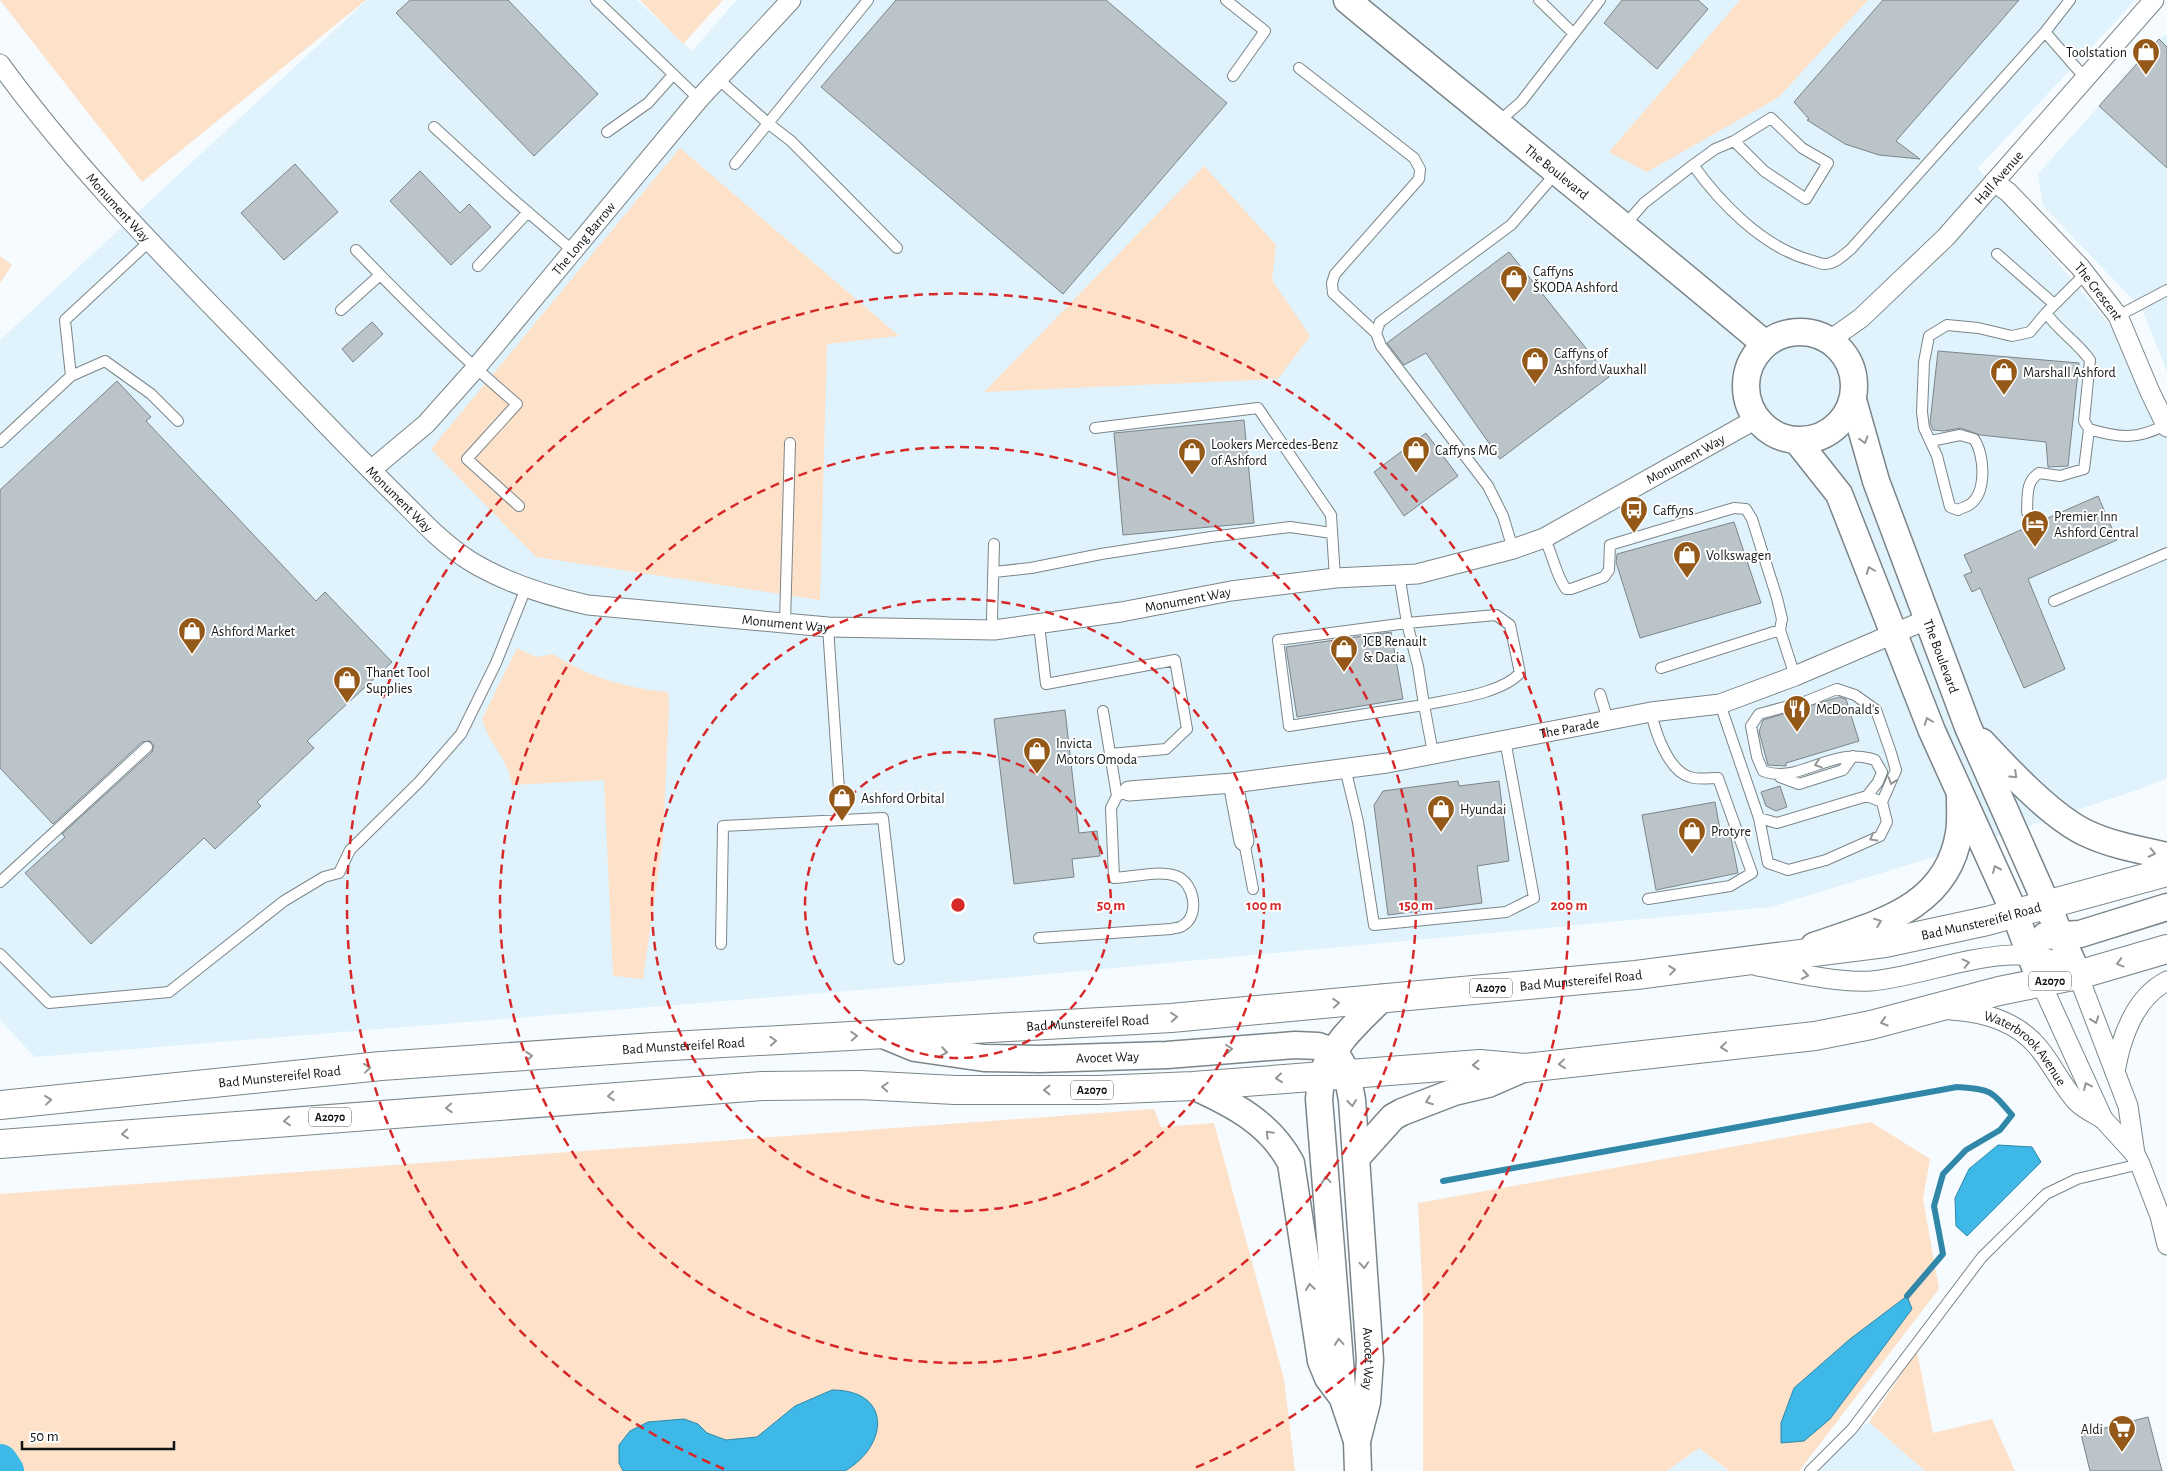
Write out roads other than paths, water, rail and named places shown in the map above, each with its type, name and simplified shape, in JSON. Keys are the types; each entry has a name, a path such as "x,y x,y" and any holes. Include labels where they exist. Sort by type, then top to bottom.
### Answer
{"highway":[{"name":"Bad Munstereifel Road","path":"0,1105 381,1066 644,1047 1170,1018 1740,962 1885,943 2015,914 2167,872"},
{"name":"A2070","path":"0,1144 762,1086 860,1085 955,1090 1098,1090 1193,1086 1335,1067 1480,1064 1525,1068 1815,1036 1871,1025 1931,1008 2078,974 2167,949"}],"street":[{"name":"The Long Barrow","path":"371,470 426,424 475,369 699,99 791,0"},
{"name":"The Boulevard","path":"1347,0 1556,173 1625,225 1765,344"},
{"name":"Hall Avenue","path":"1830,340 1861,318 1946,237 2154,0"},
{"name":"Monument Way","path":"0,64 45,124 94,181 371,470 436,535 470,561 526,588 553,598 588,605 828,627 994,630 1121,612 1231,591 1336,578 1417,574 1513,549 1544,538 1756,419"},
{"name":"The Crescent","path":"1994,182 2008,192 2086,273 2118,316 2166,426"},
{"path":"1800,331 1816,334 1830,340 1848,360 1854,378 1853,400 1844,417 1832,430 1816,438 1797,441 1779,437 1762,426 1756,419 1747,402 1746,377 1752,359 1765,344 1782,334 1800,331"},
{"name":"The Boulevard","path":"1853,400 1876,481 1968,727 2049,905 2078,974"},
{"path":"1797,441 1839,494 1932,731 2015,914 2041,983"},
{"name":"The Parade","path":"1123,794 1233,784 1387,763 1651,712 1720,704 1795,676 1928,619"},
{"path":"1968,727 2008,770 2041,800 2083,832 2126,847 2167,856"},
{"path":"1233,784 1244,841"},
{"path":"1783,957 1898,915 1934,890 1949,867 1959,833 1961,794"},
{"path":"2015,914 2030,929 2042,936 2080,934 2167,907"},
{"path":"1740,962 1813,976 1870,981 1919,973 1986,958 2030,954 2068,965 2078,974"},
{"name":"Waterbrook Avenue","path":"2078,974 2128,1106 2138,1159 2160,1216 2167,1245"},
{"path":"2115,1072 2123,1035 2130,1022 2147,998 2167,981"},
{"name":"Waterbrook Avenue","path":"2041,983 2103,1119"},
{"name":"Avocet Way","path":"1357,1441 1343,1399 1319,1099 1352,1027 1382,998"},
{"name":"Waterbrook Avenue","path":"1931,1008 1974,1012 2002,1020 2037,1045 2078,1103 2103,1119 2138,1159"},
{"name":"Avocet Way","path":"881,1034 915,1048 984,1058 1039,1059 1167,1055 1296,1045 1318,1046 1335,1067 1352,1100 1370,1360 1367,1402 1357,1441 1358,1471"},
{"path":"1357,1157 1393,1117 1402,1112 1454,1092 1488,1084 1525,1068"},
{"name":"Avocet Way","path":"1193,1086 1250,1115 1284,1149 1291,1163 1321,1361 1328,1378 1343,1399"}],"lane":[{"path":"596,0 672,76 699,99"},
{"path":"734,164 868,0"},
{"path":"1226,0 1265,31 1233,76"},
{"path":"1539,0 1573,33"},
{"path":"1496,124 1521,102 1600,0"},
{"path":"1693,165 1711,190 1740,219 1792,255 1825,264 1838,260 2045,32 2070,0"},
{"path":"2045,32 2086,79"},
{"path":"1299,68 1414,158 1420,169 1419,179 1336,274 1332,283 1333,293 1376,333 1381,346 1488,486 1503,516 1513,549"},
{"path":"607,132 648,104 672,76"},
{"path":"718,79 768,124 791,140 897,248"},
{"path":"1625,225 1644,203 1693,165 1715,149 1734,141 1771,118 1802,148 1828,163 1806,199 1764,172 1734,141"},
{"path":"434,127 572,250"},
{"path":"1376,333 1380,322 1511,225 1556,173"},
{"path":"478,266 528,212"},
{"path":"71,376 65,320 151,240"},
{"path":"356,250 475,369 517,404 467,459 519,506"},
{"path":"1997,254 2054,304"},
{"path":"1931,441 1960,435 1974,439 1978,445 1982,455 1982,471 1979,492 1970,505 1958,510 1950,507 1937,456 1924,428 1922,412 1924,362 1929,336 1947,325 1978,328 2012,336 2030,332 2046,312 2086,273"},
{"path":"341,310 380,275"},
{"path":"2118,316 2167,290"},
{"path":"2027,512 2028,489 2032,478 2039,473 2060,476 2074,474 2084,469 2089,429 2084,421 2090,360 2081,348 2057,328 2046,312"},
{"path":"0,442 71,376 105,361 151,394 178,421"},
{"path":"1095,428 1258,408 1331,515 1336,578"},
{"path":"2089,429 2134,437 2148,434 2166,426"},
{"path":"785,623 790,443"},
{"path":"1544,538 1553,555 1560,582 1566,589 1571,589 1604,577 1609,570 1610,545 1616,542 1734,508 1746,509 1752,519 1778,598 1782,618 1780,630 1795,676"},
{"path":"994,572 1031,568 1101,554 1201,538 1280,528 1290,527 1332,533"},
{"path":"994,544 992,618 994,630"},
{"path":"2054,601 2167,553"},
{"path":"1400,574 1407,623 1418,666 1433,753"},
{"path":"0,954 49,1003 169,992 284,901 324,877 339,872 350,850 435,765 461,734 496,663 526,588"},
{"path":"1496,615 1510,625 1520,673 1511,682 1424,705 1290,726 1278,640 1407,623 1496,615"},
{"path":"1039,625 1046,684 1176,660 1187,729 1166,749 1110,754"},
{"path":"828,627 841,820"},
{"path":"1661,668 1780,630"},
{"path":"1720,704 1759,818 1768,863 1788,870 1826,860 1880,836 1887,822 1882,802 1896,770 1881,720 1876,710 1855,695 1837,689 1807,701 1759,714 1751,726 1757,757 1763,770 1776,776 1790,774 1844,756 1853,756 1875,760 1882,772 1878,782 1867,796 1777,823 1759,818"},
{"path":"1600,694 1608,720"},
{"path":"1038,938 1171,929 1182,927 1190,920 1193,900 1185,881 1177,876 1159,874 1114,878 1112,808 1123,794 1110,754 1103,711"},
{"path":"1648,899 1730,886 1752,873 1718,778 1690,778 1681,772 1660,745 1651,712"},
{"path":"1345,768 1358,822 1374,924 1506,912 1534,898 1505,740"},
{"path":"0,882 147,747"},
{"path":"1867,796 1882,802"},
{"path":"722,944 723,826 883,818 899,959"},
{"path":"1244,841 1253,889"},
{"path":"1810,1471 1852,1429 1982,1257 2046,1194 2077,1178 2138,1159"}],"water":[{"path":"1998,1145 2032,1147 2041,1162 1967,1236 1956,1226 1955,1198 1969,1169"},
{"path":"1907,1296 1912,1309 1830,1419 1804,1441 1781,1443 1781,1423 1794,1388 1850,1339"},
{"path":"832,1390 852,1392 866,1399 874,1409 878,1421 876,1434 870,1447 860,1460 845,1471 623,1471 619,1463 619,1445 630,1431 648,1422 684,1419 698,1424 707,1433 726,1440 757,1437 795,1406"}],"waterway":[{"path":"1443,1181 1957,1087 1984,1090 1999,1100 2012,1115 2000,1130 1966,1150 1943,1174 1934,1206 1943,1254 1907,1296"},
{"path":"0,1462 6,1471"}],"place":[{"name":"Toolstation","path":"2146,76"},
{"name":"Caffyns ŠKODA Ashford","path":"1514,303"},
{"name":"Caffyns of Ashford Vauxhall","path":"1535,385"},
{"name":"Marshall Ashford","path":"2004,396"},
{"name":"Caffyns MG","path":"1416,474"},
{"name":"Lookers Mercedes-Benz of Ashford","path":"1192,476"},
{"name":"Caffyns","path":"1634,534"},
{"name":"Premier Inn Ashford Central","path":"2035,548"},
{"name":"Volkswagen","path":"1687,579"},
{"name":"Ashford Market","path":"192,655"},
{"name":"JCB Renault & Dacia","path":"1344,673"},
{"name":"Thanet Tool Supplies","path":"347,704"},
{"name":"McDonald's","path":"1797,733"},
{"name":"Invicta Motors Omoda","path":"1037,775"},
{"name":"Ashford Orbital","path":"842,822"},
{"name":"Hyundai","path":"1441,833"},
{"name":"Protyre","path":"1692,855"},
{"name":"Aldi","path":"2122,1453"}]}
